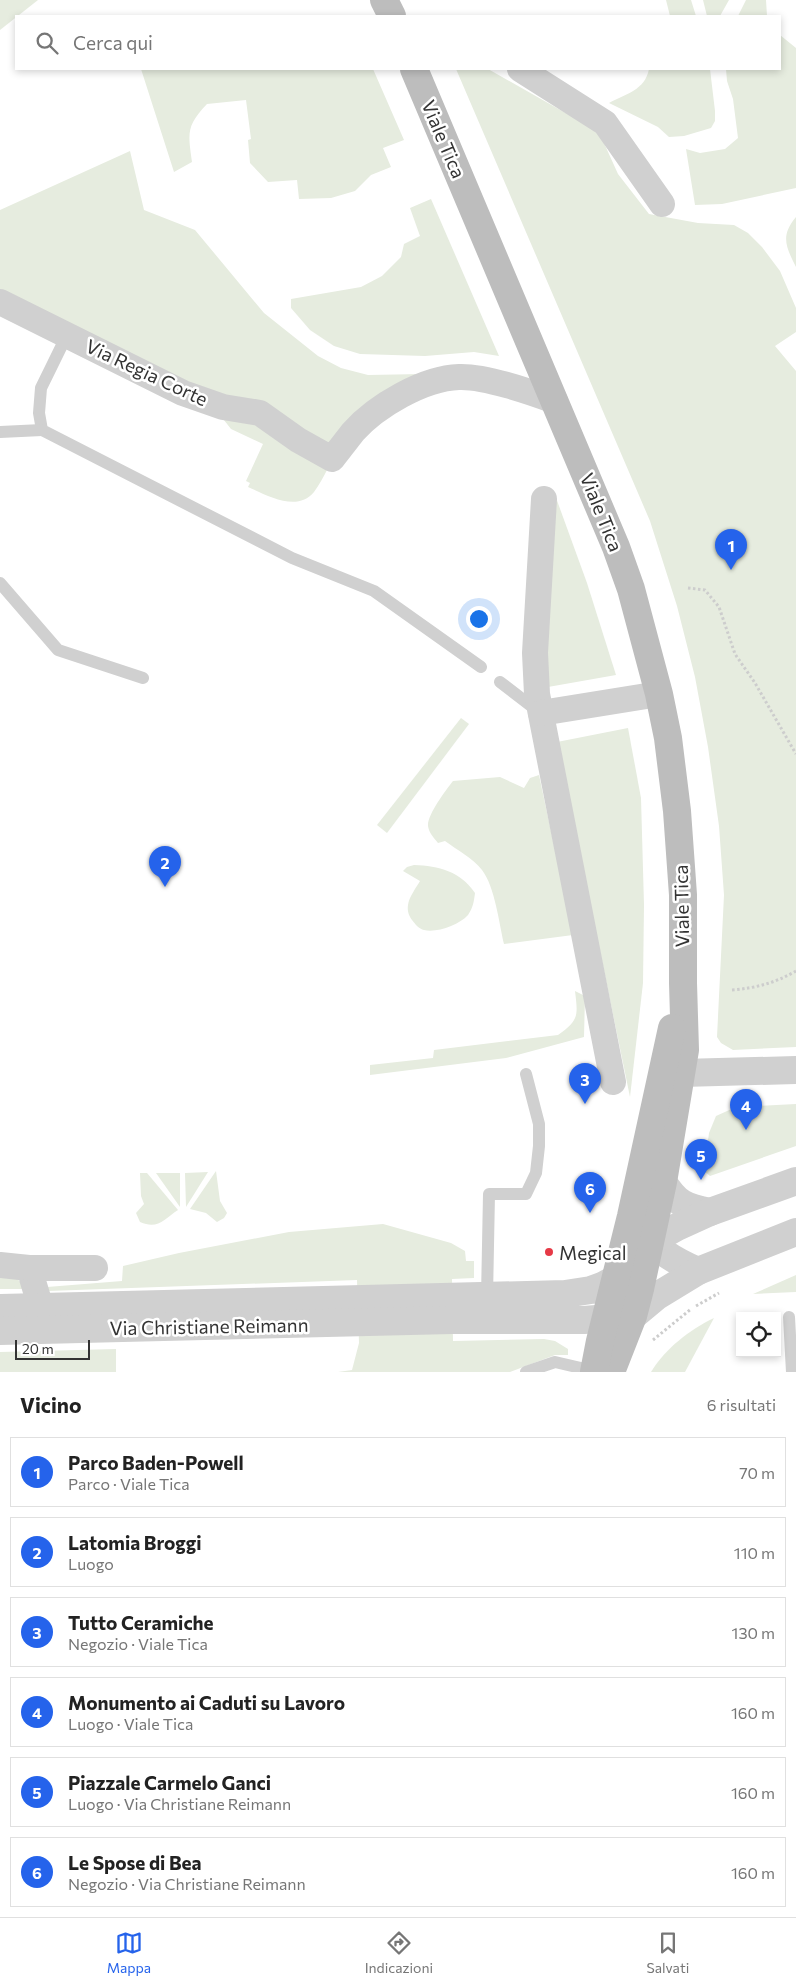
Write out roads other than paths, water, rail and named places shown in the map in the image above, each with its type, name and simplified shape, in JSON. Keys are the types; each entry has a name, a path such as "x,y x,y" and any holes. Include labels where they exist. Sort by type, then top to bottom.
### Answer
{"main road":[{"path":"384,0 392,15"},
{"name":"Viale Tica","path":"414,70 616,546 631,589 659,694 668,738 677,811 683,895 683,982"},
{"path":"611,1372 633,1316 664,1182 685,1050 683,982"},
{"path":"594,1372 617,1278 683,982"}],"street":[{"path":"522,70 605,123 662,204"},
{"name":"Via Regia Corte","path":"0,302 183,392 223,407 260,413 298,440 332,459 354,431 383,407 413,390 437,381 460,377 483,380 526,390 555,401"},
{"path":"544,499 535,653 537,694 613,1082"},
{"path":"541,713 659,694"},
{"path":"682,1073 796,1070"},
{"path":"452,1309 487,1297 565,1294 602,1286 617,1278 650,1242 710,1212 796,1181"},
{"path":"664,1182 673,1198 689,1208 710,1212"},
{"path":"631,1216 650,1242 672,1259 698,1271"},
{"path":"0,1308 358,1311 452,1309 584,1320 633,1316 657,1296 698,1271 796,1232"},
{"path":"0,1265 29,1268 95,1268"},
{"path":"29,1268 41,1308"},
{"name":"Via Christiane Reimann","path":"0,1331 358,1311"}],"lane":[{"path":"42,430 40,413 41,388 67,335"},
{"path":"0,432 42,430 292,558 374,591 481,667"},
{"path":"0,583 58,650 143,678"},
{"path":"500,682 541,713"},
{"path":"487,1297 489,1194 526,1194 536,1173 539,1124 526,1074"},
{"path":"789,1318 792,1372"},
{"path":"526,1372 555,1362 594,1372"}],"place":[{"name":"Parco Baden-Powell","path":"731,570"},
{"name":"Latomia Broggi","path":"165,887"},
{"name":"Tutto Ceramiche","path":"585,1104"},
{"name":"Monumento ai Caduti su Lavoro","path":"746,1130"},
{"name":"Piazzale Carmelo Ganci","path":"701,1180"},
{"name":"Le Spose di Bea","path":"590,1213"},
{"name":"Megical","path":"549,1252"}]}
